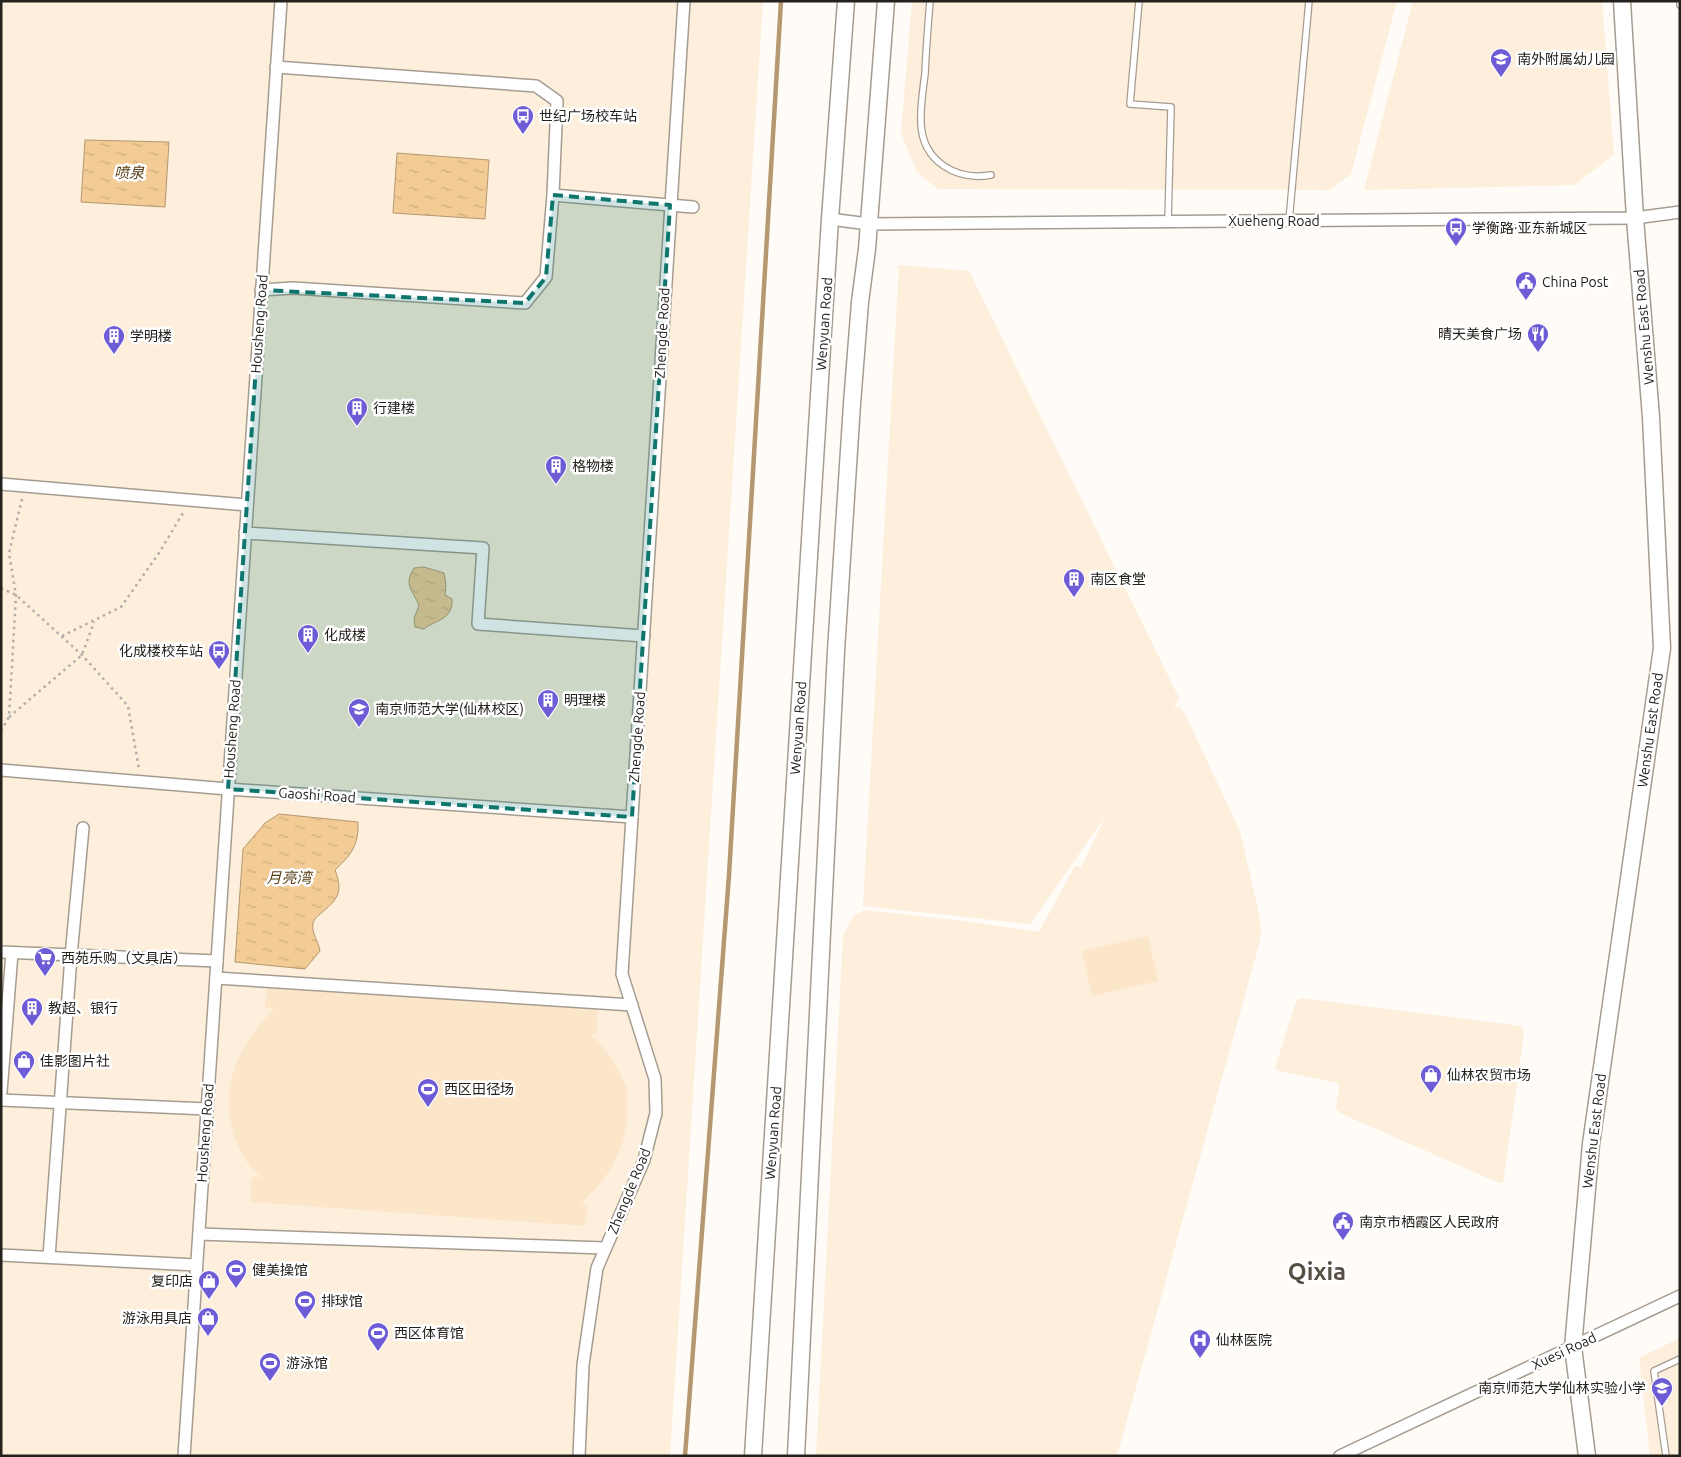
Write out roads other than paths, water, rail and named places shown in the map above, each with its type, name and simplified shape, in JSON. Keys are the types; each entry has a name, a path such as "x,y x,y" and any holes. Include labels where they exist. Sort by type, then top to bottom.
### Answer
{"main road":[{"name":"Wenyuan Road","path":"753,1456 830,219 846,1"},
{"path":"796,1456 836,651 852,404 886,1"},
{"name":"Wenshu East Road","path":"1587,1456 1573,1346 1591,1144 1662,648 1651,417 1635,218 1622,1"}],"street":[{"name":"Housheng Road","path":"184,1456 281,1"},
{"name":"Zhengde Road","path":"579,1456 583,1365 597,1268 644,1160 656,1112 655,1079 622,974 684,1"},
{"path":"262,290 293,288 524,303 546,277 553,195 557,101 536,86 276,67"},
{"path":"553,195 693,207"},
{"name":"Xueheng Road","path":"830,219 868,224 1168,222 1635,218 1680,212"},
{"path":"1,484 247,504"},
{"path":"245,533 483,548 478,624 644,636"},
{"name":"Gaoshi Road","path":"1,770 632,817"},
{"path":"49,1257 71,956 83,828"},
{"path":"1,1092 6,953 217,961"},
{"path":"216,978 632,1005"},
{"path":"1,1100 207,1109"},
{"path":"199,1234 605,1248"},
{"path":"1,1255 196,1265"},
{"name":"Xuesi Road","path":"1340,1456 1680,1296"}],"lane":[{"path":"930,1 921,123 926,143 937,160 946,168 957,173 980,177 991,175"},
{"path":"1138,1 1130,104 1171,107 1168,222"},
{"path":"1289,221 1309,1"},
{"path":"1666,1456 1654,1371 1680,1359"}],"water":[{"name":"喷泉","path":"85,140 169,142 165,207 81,202"},
{"path":"397,153 489,160 485,219 393,213"},
{"path":"424,567 444,573 445,595 452,599 452,606 447,615 424,629 415,627 414,618 419,606 410,587 409,579 414,568"},
{"name":"月亮湾","path":"279,814 358,822 357,837 353,849 335,870 339,890 335,900 314,921 313,931 320,951 305,969 235,962 243,849 265,823"}],"waterway":[{"path":"685,1456 729,875 781,1"}],"place":[{"name":"南外附属幼儿园","path":"1501,78"},
{"name":"世纪广场校车站","path":"523,135"},
{"name":"学衡路·亚东新城区","path":"1456,247"},
{"name":"China Post","path":"1526,301"},
{"name":"晴天美食广场","path":"1538,353"},
{"name":"学明楼","path":"114,355"},
{"name":"行建楼","path":"357,427"},
{"name":"格物楼","path":"556,485"},
{"name":"南区食堂","path":"1074,598"},
{"name":"化成楼","path":"308,654"},
{"name":"化成楼校车站","path":"219,670"},
{"name":"明理楼","path":"548,719"},
{"name":"南京师范大学(仙林校区)","path":"359,728"},
{"name":"西苑乐购（文具店）","path":"45,977"},
{"name":"教超、银行","path":"32,1027"},
{"name":"佳影图片社","path":"24,1080"},
{"name":"仙林农贸市场","path":"1431,1094"},
{"name":"西区田径场","path":"428,1108"},
{"name":"南京市栖霞区人民政府","path":"1343,1241"},
{"name":"健美操馆","path":"236,1289"},
{"name":"复印店","path":"209,1300"},
{"name":"排球馆","path":"305,1320"},
{"name":"游泳用具店","path":"208,1337"},
{"name":"西区体育馆","path":"378,1352"},
{"name":"仙林医院","path":"1200,1359"},
{"name":"游泳馆","path":"270,1382"},
{"name":"南京师范大学仙林实验小学","path":"1662,1407"}],"district":[{"name":"Qixia","path":"1317,1272"}]}
